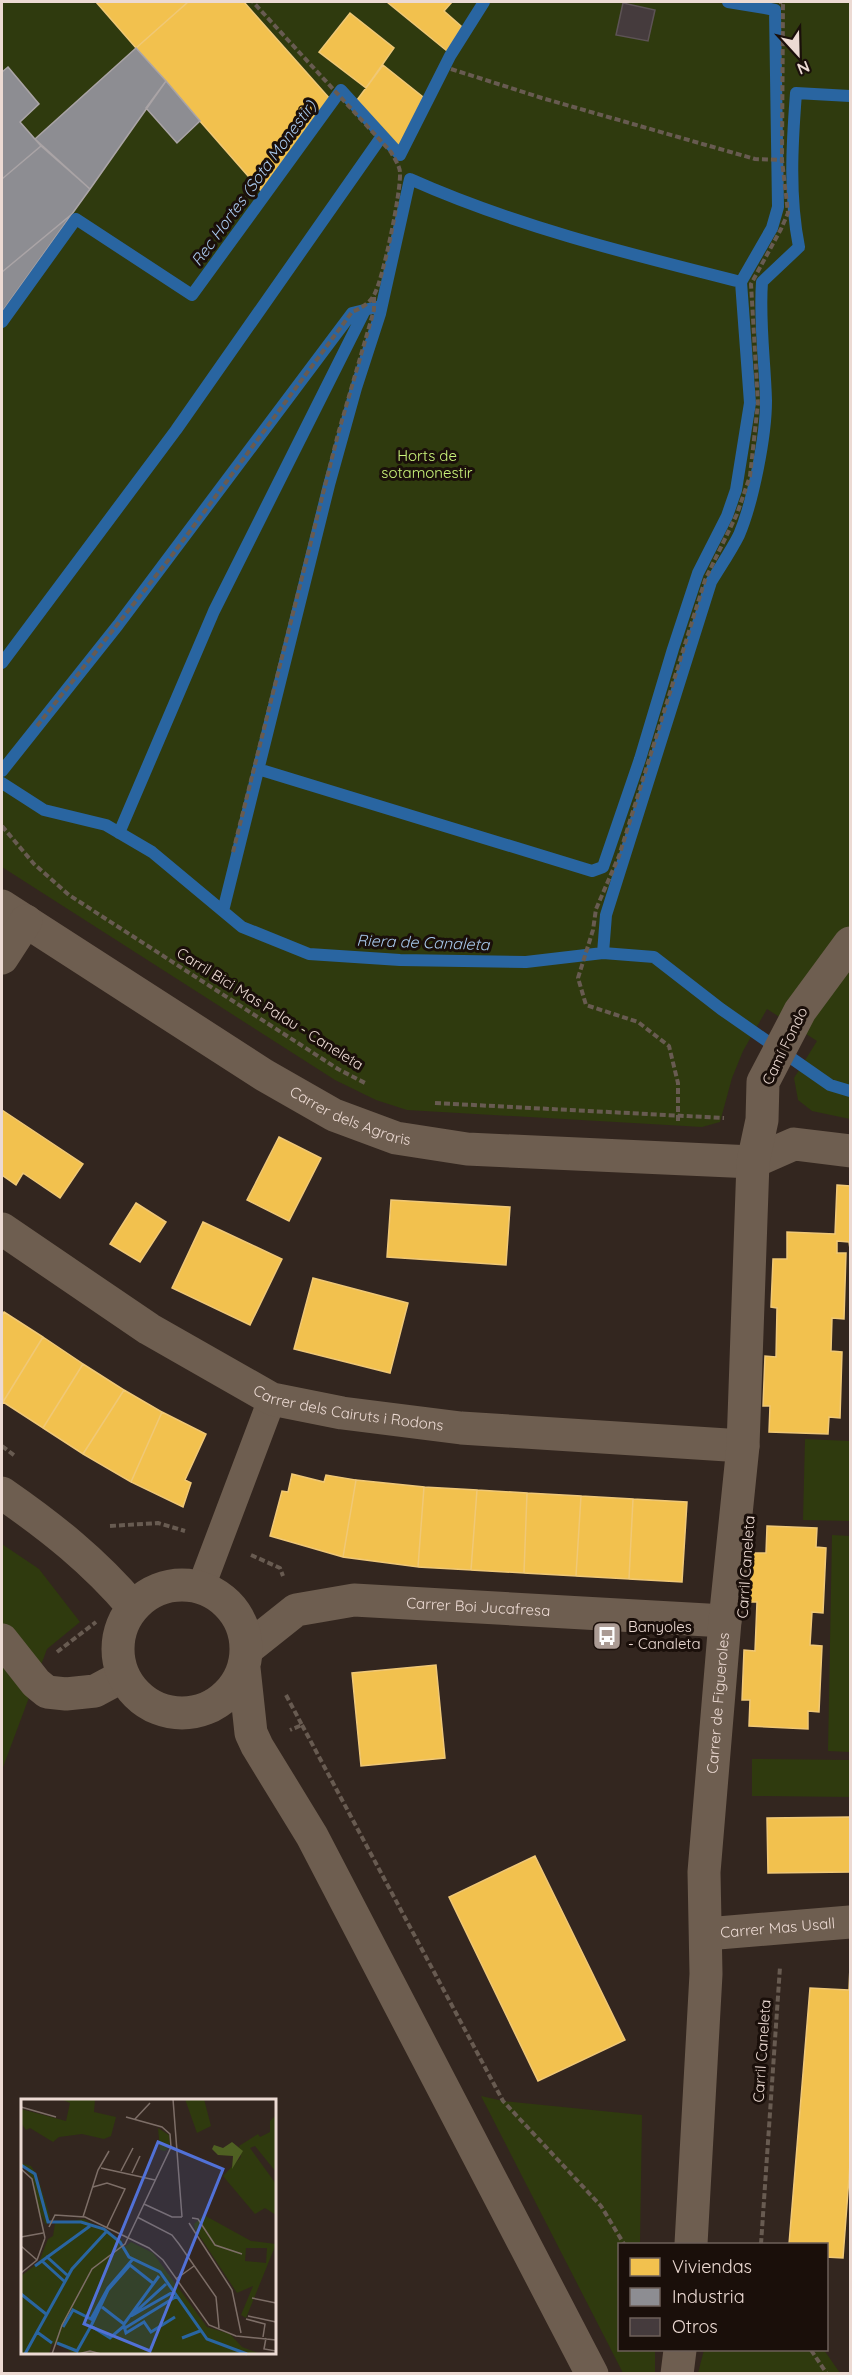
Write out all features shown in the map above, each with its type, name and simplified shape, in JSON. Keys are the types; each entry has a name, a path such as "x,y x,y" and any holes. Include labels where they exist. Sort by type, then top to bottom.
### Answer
{"street":[{"path":"2,958 14,913"},
{"name":"Carrer dels Agraris","path":"14,913 264,1075 334,1115 396,1138 467,1149 753,1162"},
{"name":"Camí Fondo","path":"753,1162 762,1120 763,1082 800,1011 850,944"},
{"path":"753,1162 794,1144 850,1151"},
{"name":"Carrer de Figueroles","path":"691,2243 706,1974 704,1872 725,1621 743,1446 753,1162"},
{"name":"Carrer dels Cairuts i Rodons","path":"2,1229 149,1329 272,1399 342,1413 461,1428 743,1446"},
{"path":"201,1587 272,1399"},
{"path":"2,1493 71,1545 106,1575 133,1607"},
{"path":"245,1658 236,1684 225,1697 211,1707 195,1713 177,1714 161,1710 145,1702 133,1691 123,1676 118,1659 118,1640 123,1623 133,1607 144,1597 164,1588 187,1585 201,1587 213,1593 234,1610 245,1635 251,1733 312,1836 453,2111 592,2373"},
{"name":"Carrer Boi Jucafresa","path":"245,1658 296,1610 354,1600 725,1621"},
{"path":"2,1640 36,1683 47,1692 66,1694 95,1691 123,1676"},
{"path":"195,1713 251,1733"},
{"name":"Carrer Mas Usall","path":"706,1934 850,1922"},
{"path":"676,2373 680,2351"}],"path":[{"path":"234,852 338,434 374,310 374,295 382,273 397,200 400,171 391,152 253,2"},
{"path":"429,1102 678,1117 678,1083 669,1046 638,1022 586,1005 579,978 593,930 596,909 619,856 705,580 736,514 750,476 758,403 752,284 788,213 782,160 783,2 779,2"},
{"path":"451,69 542,98 755,159 782,160"},
{"path":"37,726 157,575 352,312 365,305 374,295"},
{"name":"Carril Bici Mas Palau - Caneleta","path":"2,826 34,864 69,895 338,1069 368,1084"},
{"path":"302,1725 503,2100 601,2206 623,2243"},
{"name":"Carril Caneleta","path":"761,2243 780,1963 777,1945 764,1929"},
{"path":"812,2351 827,2373"}],"green space":[{"name":"Horts de sotamonestir","path":"2,2 850,2 850,1119 812,1111 798,1100 794,1078 817,1041 767,1009 743,1051 732,1078 720,1122 702,1127 407,1110 376,1100 335,1080 2,867"},
{"path":"805,1439 850,1441 850,1521 803,1520"},
{"path":"832,1535 850,1536 850,1752 828,1751"},
{"path":"2,1544 39,1569 80,1622 47,1649 2,1770"},
{"path":"752,1759 850,1760 850,1797 752,1796"},
{"path":"481,2096 503,2101 642,2115 640,2243 618,2243 618,2351 655,2351 655,2373 623,2373"},
{"path":"704,2351 825,2351 840,2373 698,2373"}],"building: Viviendas":[{"path":"96,2 188,2 136,48"},
{"path":"188,2 244,2 331,100 262,192 136,48"},
{"path":"387,2 452,2 444,11 462,27 447,51"},
{"path":"350,13 394,48 366,88 319,52"},
{"path":"383,65 423,97 399,147 357,100"},
{"path":"2,1110 83,1164 60,1198 23,1173 16,1185 2,1175"},
{"path":"279,1137 321,1158 289,1221 247,1200"},
{"path":"837,1185 850,1186 850,1249 849,1242 837,1241 837,1253 846,1253 844,1319 832,1318 831,1351 842,1352 840,1418 829,1417 828,1434 769,1432 770,1406 763,1406 765,1356 776,1357 777,1308 771,1307 773,1259 787,1259 787,1232 835,1234"},
{"path":"391,1200 510,1207 506,1265 387,1257"},
{"path":"136,1203 166,1222 140,1262 110,1244"},
{"path":"203,1222 282,1259 250,1325 172,1288"},
{"path":"313,1278 408,1303 390,1373 294,1349"},
{"path":"4,1312 43,1337 3,1402 2,1316"},
{"path":"43,1337 83,1364 43,1428 3,1402"},
{"path":"83,1364 124,1390 83,1454 43,1428"},
{"path":"124,1390 162,1412 131,1482 83,1454"},
{"path":"162,1412 206,1434 185,1480 191,1483 183,1507 131,1482"},
{"path":"292,1474 324,1482 326,1475 356,1480 343,1557 270,1536 282,1491 288,1492"},
{"path":"356,1480 424,1487 418,1567 343,1557"},
{"path":"424,1487 477,1490 471,1570 418,1567"},
{"path":"477,1490 527,1493 524,1573 471,1570"},
{"path":"527,1493 581,1496 576,1576 524,1573"},
{"path":"581,1496 633,1499 629,1579 576,1576"},
{"path":"633,1499 687,1502 682,1582 629,1579"},
{"path":"767,1526 817,1528 816,1547 826,1548 823,1613 812,1612 810,1645 822,1646 819,1712 808,1711 808,1729 749,1726 750,1700 742,1700 744,1650 755,1651 757,1602 750,1602 752,1553 766,1553"},
{"path":"436,1665 445,1758 361,1766 352,1673"},
{"path":"850,1817 850,1872 768,1873 767,1818"},
{"path":"535,1856 625,2040 538,2081 449,1897"},
{"path":"850,1966 850,2164 843,2258 828,2257 828,2243 789,2243 810,1988 849,1990"}],"building: Industria":[{"path":"136,48 166,81 90,189 35,139"},
{"path":"8,67 39,104 20,122 41,146 2,179 2,72"},
{"path":"166,81 200,121 177,143 146,108"},
{"path":"41,146 90,189 72,214 2,272 2,179"},
{"path":"72,214 2,312 2,272"}],"building: Otros":[{"path":"623,3 655,10 648,41 616,35"}],"waterway":[{"name":"Rec Hortes (Sota Monestir)","path":"2,322 76,219 192,295 341,90 400,155 450,56 484,2"},
{"name":"Rec Hortes (Sota Monestir)","path":"728,2 765,8 765,2"},
{"path":"258,769 592,871 603,867 640,759 698,573 727,516 736,490 750,403 741,282 772,228 778,207 775,10 765,8"},
{"path":"603,953 606,915 711,582 739,535 754,487 764,432 766,401 762,282 799,247 793,190 796,93 850,96"},
{"path":"2,663 176,430 382,136"},
{"path":"223,911 329,485 356,388 380,314 410,179 531,225 741,282"},
{"path":"2,771 118,625 352,313 381,306"},
{"path":"119,833 214,611 365,310"},
{"name":"Riera de Canaleta","path":"2,783 44,810 106,825 152,852 242,927 309,954 400,960 526,962 603,953 654,957 721,1009 830,1085 850,1091"}],"place":[{"name":"Banyoles - Canaleta","path":"607,1636"}]}
